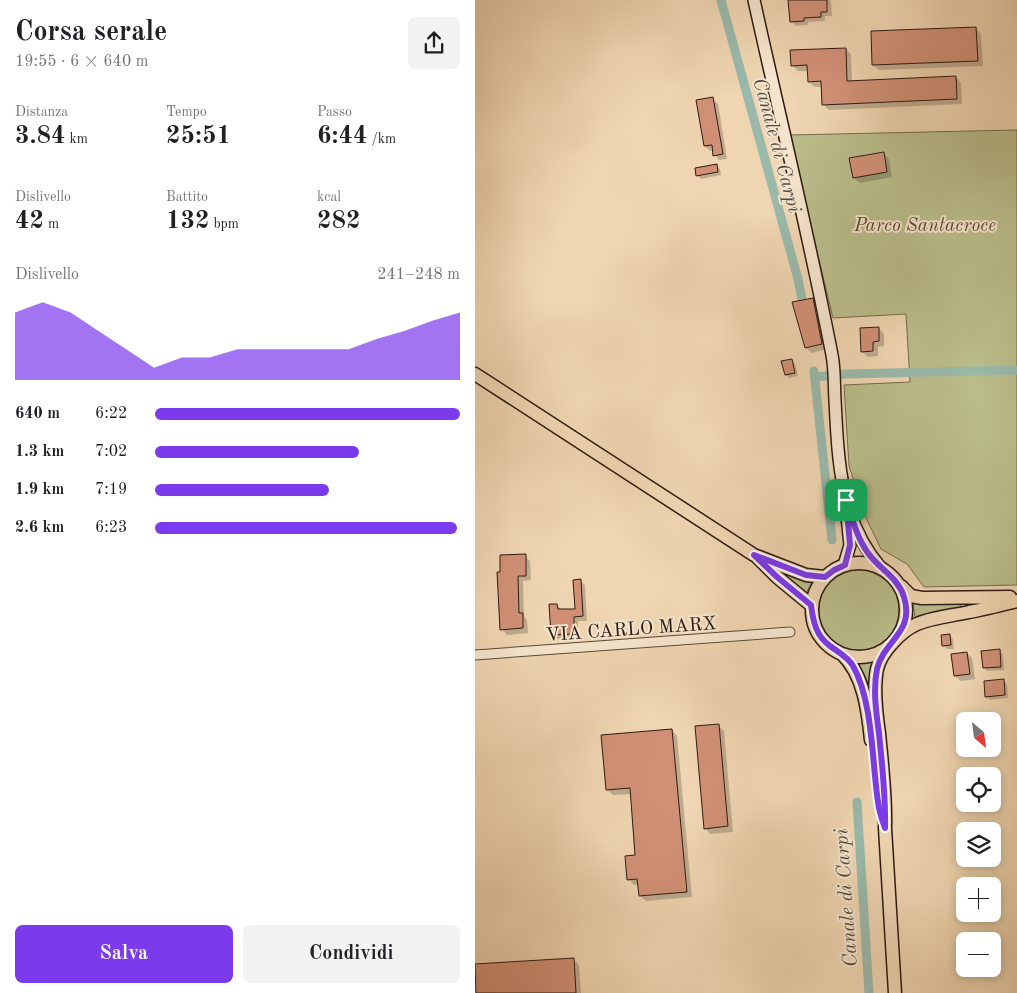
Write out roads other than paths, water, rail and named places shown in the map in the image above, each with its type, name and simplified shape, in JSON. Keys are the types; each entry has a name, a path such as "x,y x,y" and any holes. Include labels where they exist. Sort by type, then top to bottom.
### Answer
{"main road":[{"path":"753,0 814,267 833,361 840,474 857,533 867,553 911,596 923,598 1017,599"},
{"path":"475,374 754,555 811,605"},
{"path":"845,565 850,545 846,500"},
{"path":"754,555 806,575 825,577"},
{"path":"881,568 863,563 845,565 825,577 816,590 811,605 813,621 819,634 828,645 841,653 852,657 865,657 877,654 914,625 934,618 1017,599"},
{"path":"895,993 885,828 886,802 875,684 880,659 896,639 904,624 906,606 897,582"},
{"path":"841,653 853,665 860,682 870,728 878,804 885,828"}],"street":[{"name":"VIA CARLO MARX","path":"475,655 790,632"}],"waterway":[{"name":"Canale di Carpi","path":"721,0 802,299"},
{"path":"815,377 846,374 1017,370"},
{"name":"Canale di Carpi","path":"814,371 832,540"},
{"name":"Canale di Carpi","path":"857,802 869,993"}],"park label":[{"name":"Parco Santacroce","path":"925,224"}]}
